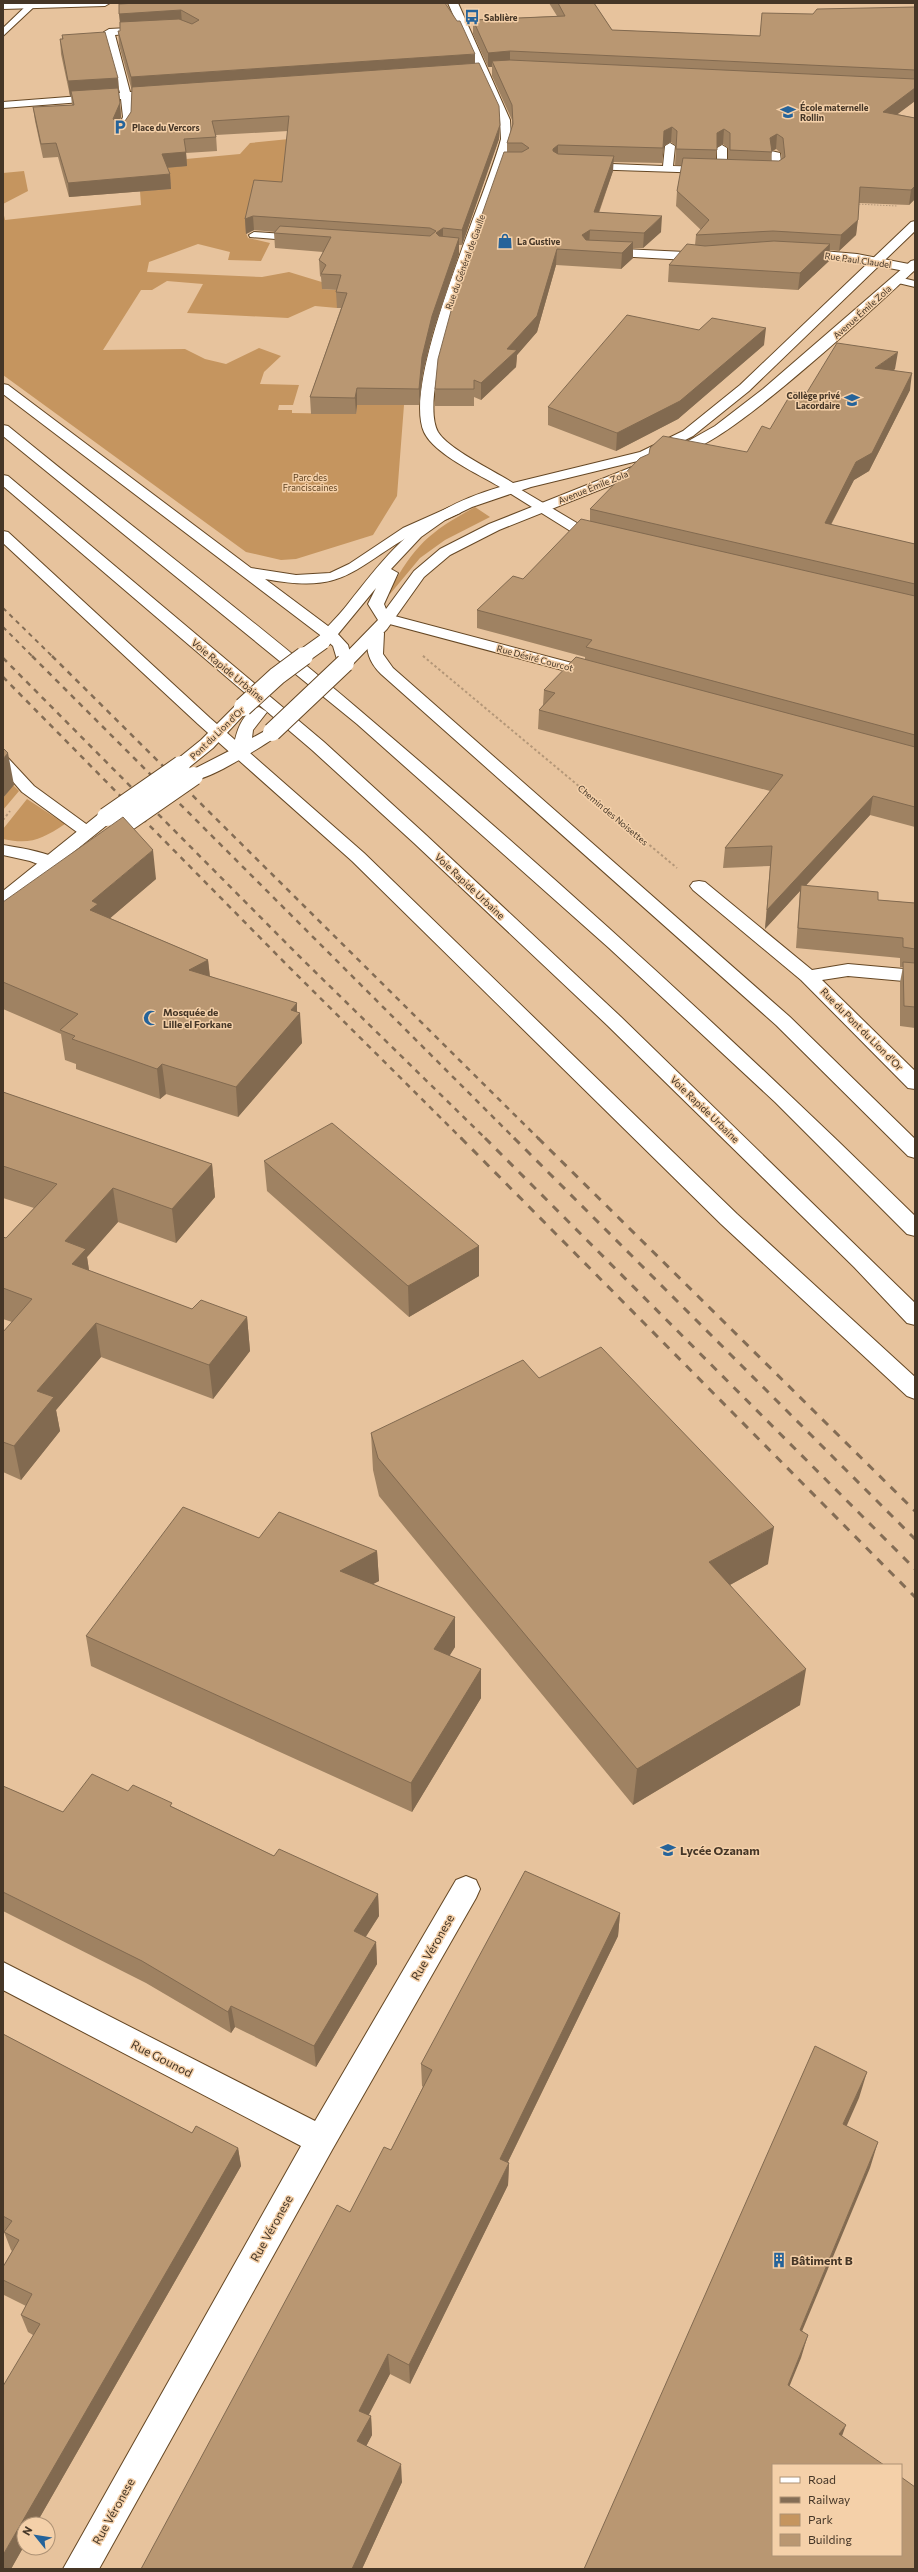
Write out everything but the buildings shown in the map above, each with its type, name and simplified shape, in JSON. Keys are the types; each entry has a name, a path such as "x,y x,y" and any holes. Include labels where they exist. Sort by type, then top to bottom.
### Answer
{"main road":[{"path":"3,6 105,3"},
{"name":"Rue du Général de Gaulle","path":"453,3 489,72 506,124 506,139 504,163 462,250 435,352 427,409 428,424 437,440 543,507 584,532 616,540"},
{"path":"121,133 128,117 126,95 108,32 160,29"},
{"path":"469,73 489,72"},
{"path":"3,105 173,92"},
{"name":"Avenue Émile Zola","path":"327,639 393,556 417,534 455,510 513,488 645,454 660,449 691,432 735,396 915,224"},
{"path":"589,251 715,257"},
{"name":"Rue Paul Claudel","path":"788,252 833,255 913,266"},
{"name":"Avenue Émile Zola","path":"347,654 376,633 419,574 438,556 474,536 656,462 712,435 812,357 913,266"},
{"path":"3,388 246,569 327,639 347,654 376,658"},
{"path":"3,429 363,721 616,944 782,1097 915,1229"},
{"name":"Voie Rapide Urbaine","path":"3,479 318,746 414,834 614,1021 862,1262 915,1317"},
{"path":"246,569 280,579 310,580 333,577 354,567 408,531 455,510"},
{"path":"3,535 218,732 358,857 729,1219 915,1390"},
{"path":"387,619 377,610 377,600 390,574 393,556"},
{"name":"Rue Désiré Courcot","path":"387,619 613,679"},
{"path":"376,633 373,646 376,658 393,677 783,1021 915,1151"},
{"name":"Pont du Lion d'Or","path":"112,823 181,765 277,676 327,639"},
{"name":"Pont du Lion d'Or","path":"242,752 245,729 259,712 308,663 327,639"},
{"name":"Pont du Lion d'Or","path":"112,823 194,776 242,752 272,732 347,654"},
{"path":"3,904 53,865 87,832 112,823"},
{"path":"3,900 112,823"},
{"path":"3,850 53,865"},
{"path":"699,886 808,976 848,970 915,976"},
{"name":"Rue du Pont du Lion d'Or","path":"808,976 915,1083"},
{"name":"Rue Véronese","path":"80,2569 321,2140 466,1889"},
{"name":"Rue Gounod","path":"3,1975 321,2140"}],"lane":[{"path":"3,33 32,6"},
{"path":"668,170 670,146"},
{"path":"577,165 668,170 727,171 722,148"},
{"path":"747,171 777,172 775,153"},
{"path":"254,235 308,239"},
{"path":"898,280 915,284"},
{"path":"3,761 28,789 87,832"}],"path":[{"path":"853,204 900,206"},
{"name":"Chemin des Noisettes","path":"419,653 699,886"}],"green space":[{"name":"Parc des Franciscaines","path":"289,139 402,158 246,233 248,238 270,243 261,261 228,260 230,252 198,244 149,262 147,272 262,277 289,272 325,283 322,289 426,296 337,308 315,306 288,318 187,313 203,284 167,281 152,290 141,290 103,350 185,349 205,359 226,364 259,348 281,356 264,372 260,384 299,385 293,405 279,405 278,410 292,410 292,413 356,414 357,405 404,405 397,496 373,535 296,559 281,560 246,552 3,375 3,211 5,220 141,205 140,191 171,189 167,168 186,159 240,154 250,143"},
{"path":"24,171 28,191 3,204 3,173"},
{"path":"475,507 490,517 445,540 420,558 390,594 389,591 407,562 424,541 446,524"},
{"path":"13,785 19,791 3,810 3,798"},
{"path":"27,799 65,824 50,834 29,841 13,841 3,839 3,829"}],"railway":[{"path":"3,608 53,657"},
{"path":"3,627 915,1539"},
{"path":"52,656 539,1139"},
{"path":"3,658 300,957 486,1139"},
{"path":"3,677 284,962 461,1138"},
{"path":"461,1138 915,1597"},
{"path":"538,1138 915,1511"},
{"path":"486,1139 915,1569"}],"place":[{"name":"Sablière","path":"472,17"},
{"name":"École maternelle Rollin","path":"788,112"},
{"name":"Place du Vercors","path":"120,127"},
{"name":"La Gustive","path":"505,241"},
{"name":"Collège privé Lacordaire","path":"852,400"},
{"name":"Mosquée de Lille el Forkane","path":"151,1018"},
{"name":"Lycée Ozanam","path":"668,1850"},
{"name":"Bâtiment B","path":"779,2260"}]}
